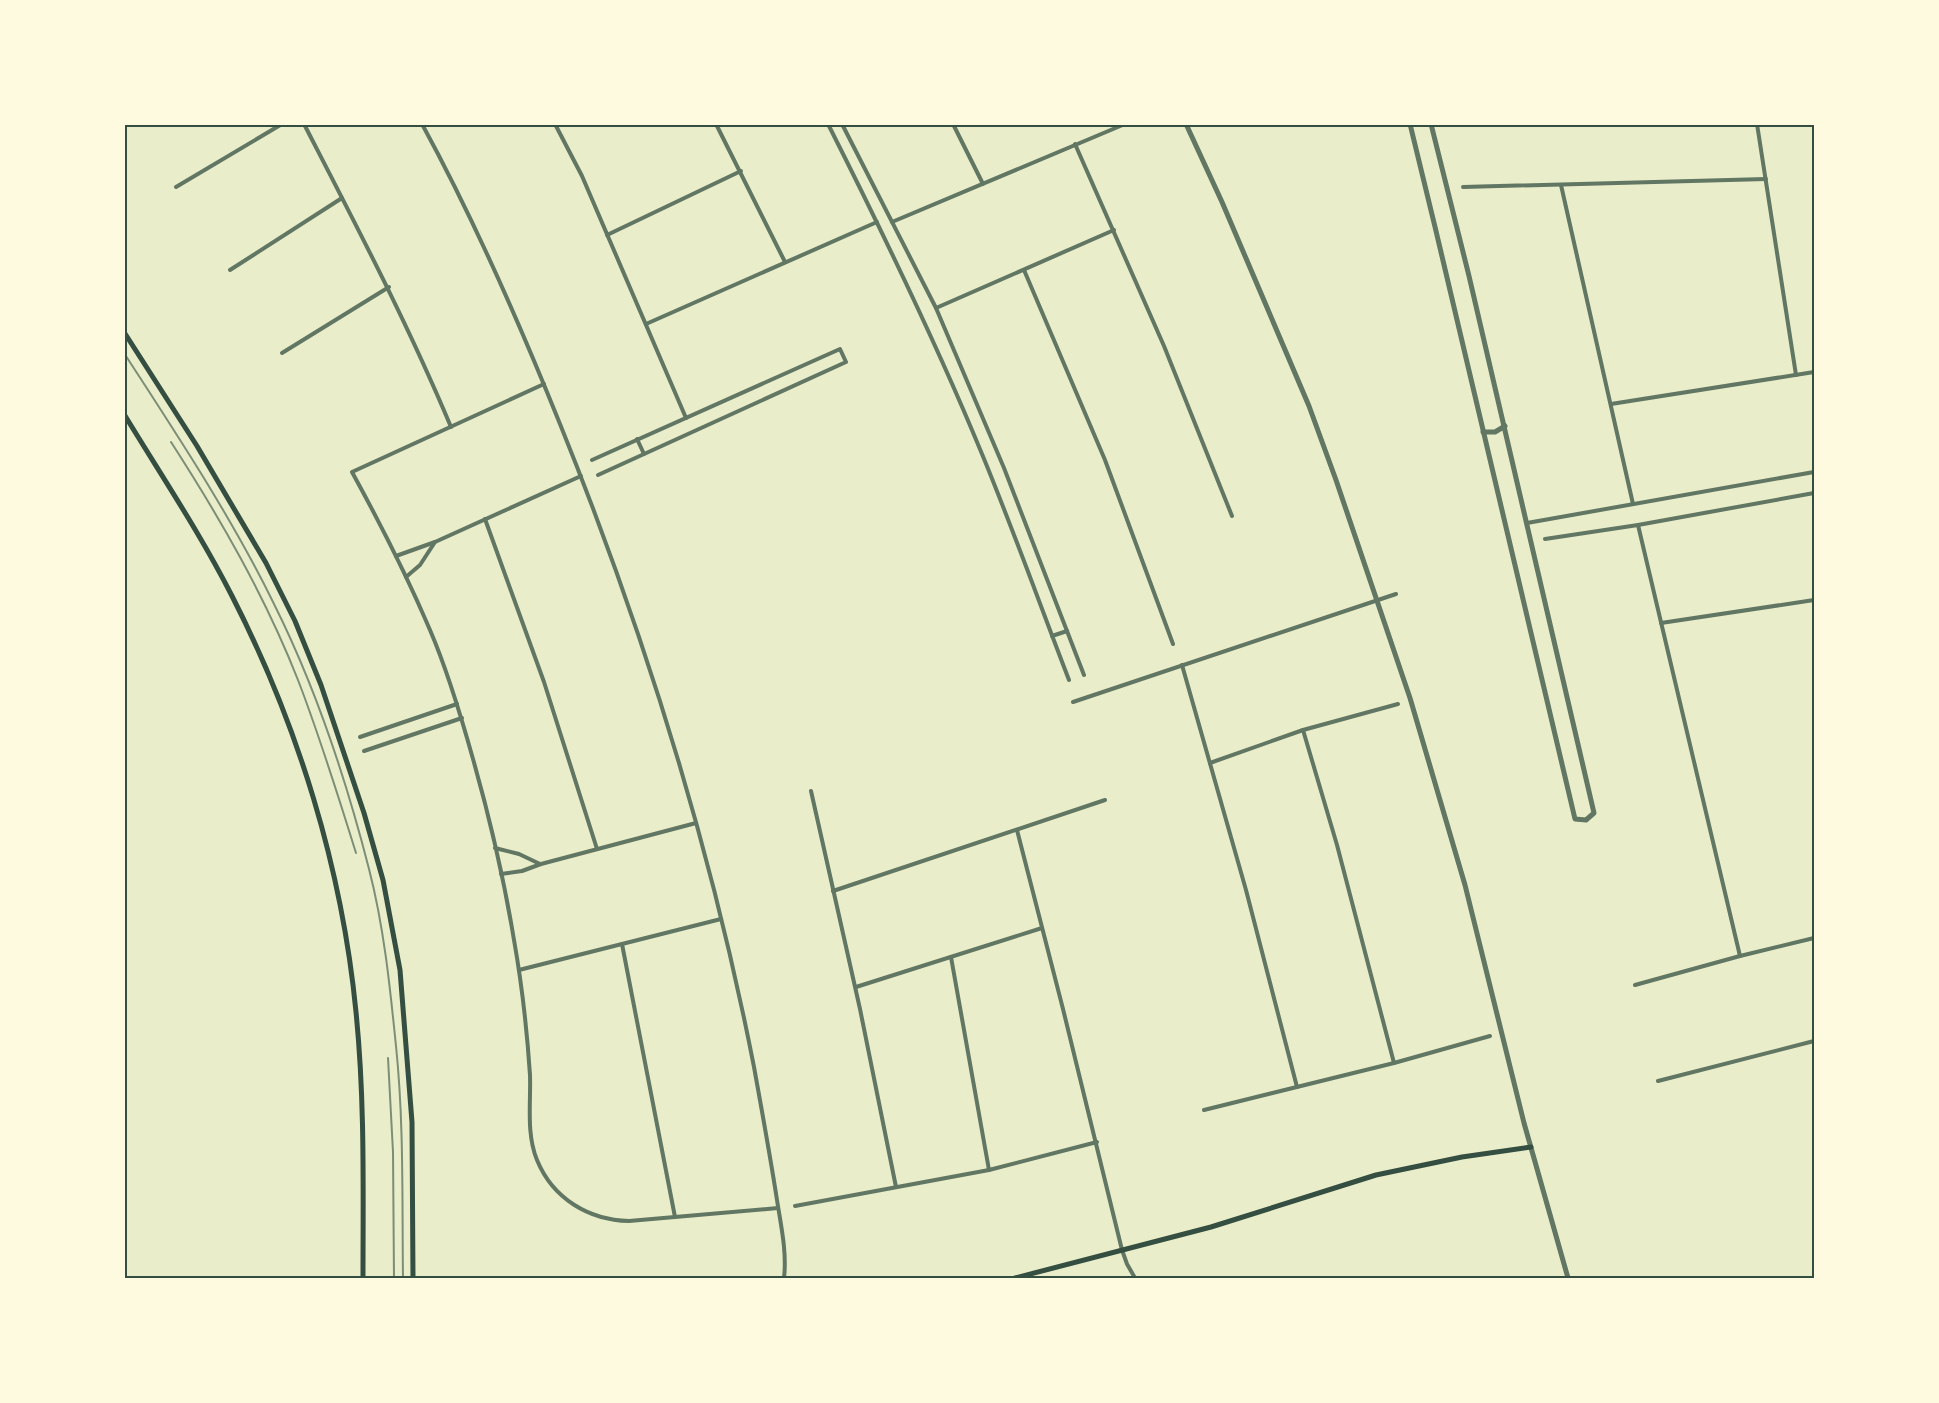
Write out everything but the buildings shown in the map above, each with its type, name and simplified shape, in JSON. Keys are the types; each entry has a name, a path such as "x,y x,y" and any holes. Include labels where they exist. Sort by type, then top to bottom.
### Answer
{"main road":[{"path":"124,332 221,485 271,572 295,621 321,685 364,813 383,880 400,970 412,1122 413,1278"},
{"path":"124,414 198,533 232,596 290,729 313,798 332,868 356,1011 362,1083 363,1278"},
{"path":"1015,1278 1245,1217 1377,1175 1462,1157 1531,1147"}],"street":[{"path":"176,188 282,124"},
{"path":"304,124 389,287 451,427"},
{"path":"422,124 495,270 544,384 581,476 647,660 696,824 721,919 749,1042 784,1248 784,1278"},
{"path":"555,124 582,176 686,418"},
{"path":"716,124 786,262"},
{"path":"828,124 926,326 978,444 1005,509 1069,680"},
{"path":"842,124 936,308 1004,468 1084,675"},
{"path":"954,124 982,184"},
{"path":"892,222 1125,124"},
{"path":"1186,124 1222,202 1309,406 1377,599 1439,791 1531,1147 1568,1278"},
{"path":"1410,124 1575,819 1586,820 1594,813 1431,124"},
{"path":"1757,124 1796,375"},
{"path":"1075,144 1196,423 1232,516"},
{"path":"607,235 741,171"},
{"path":"1463,187 1766,179"},
{"path":"1561,185 1633,504"},
{"path":"230,270 342,198"},
{"path":"646,324 877,222"},
{"path":"936,308 1114,230"},
{"path":"1024,270 1105,460 1173,644"},
{"path":"282,353 389,287"},
{"path":"592,460 840,349 846,363 598,475"},
{"path":"1611,404 1815,372"},
{"path":"544,384 352,472 396,555 431,631 462,718 483,794 519,969 528,1043 531,1138 537,1160 547,1179 569,1202 598,1217 629,1221 778,1208"},
{"path":"1483,432 1495,432 1504,426"},
{"path":"637,439 644,454"},
{"path":"1527,523 1815,472"},
{"path":"396,555 435,542 581,476"},
{"path":"1545,539 1638,525 1815,493"},
{"path":"485,519 544,682 597,849"},
{"path":"1638,525 1740,956"},
{"path":"406,577 426,558 435,542"},
{"path":"1073,702 1395,594"},
{"path":"1661,623 1815,600"},
{"path":"1052,636 1067,631"},
{"path":"1182,665 1266,962 1297,1087"},
{"path":"360,737 457,704"},
{"path":"1210,763 1304,730 1398,704"},
{"path":"364,750 462,718"},
{"path":"1304,730 1337,845 1394,1063"},
{"path":"811,791 856,987 896,1187"},
{"path":"834,891 1105,800"},
{"path":"501,874 522,871 541,864 696,824"},
{"path":"1017,830 1097,1142 1122,1250 1136,1278"},
{"path":"495,848 519,854 541,864"},
{"path":"519,969 721,919"},
{"path":"856,987 1042,928"},
{"path":"1635,986 1740,956 1815,938"},
{"path":"622,944 675,1217"},
{"path":"951,957 989,1170"},
{"path":"1204,1110 1394,1063 1490,1036"},
{"path":"1658,1081 1815,1041"},
{"path":"795,1206 989,1170 1097,1142"}],"railway":[{"path":"124,353 222,508 274,604 329,734 350,801 383,935 391,1002 399,1075 403,1278"},
{"path":"171,442 207,499 240,558 285,649 314,723 356,853"},
{"path":"388,1058 393,1152 394,1278"}]}
